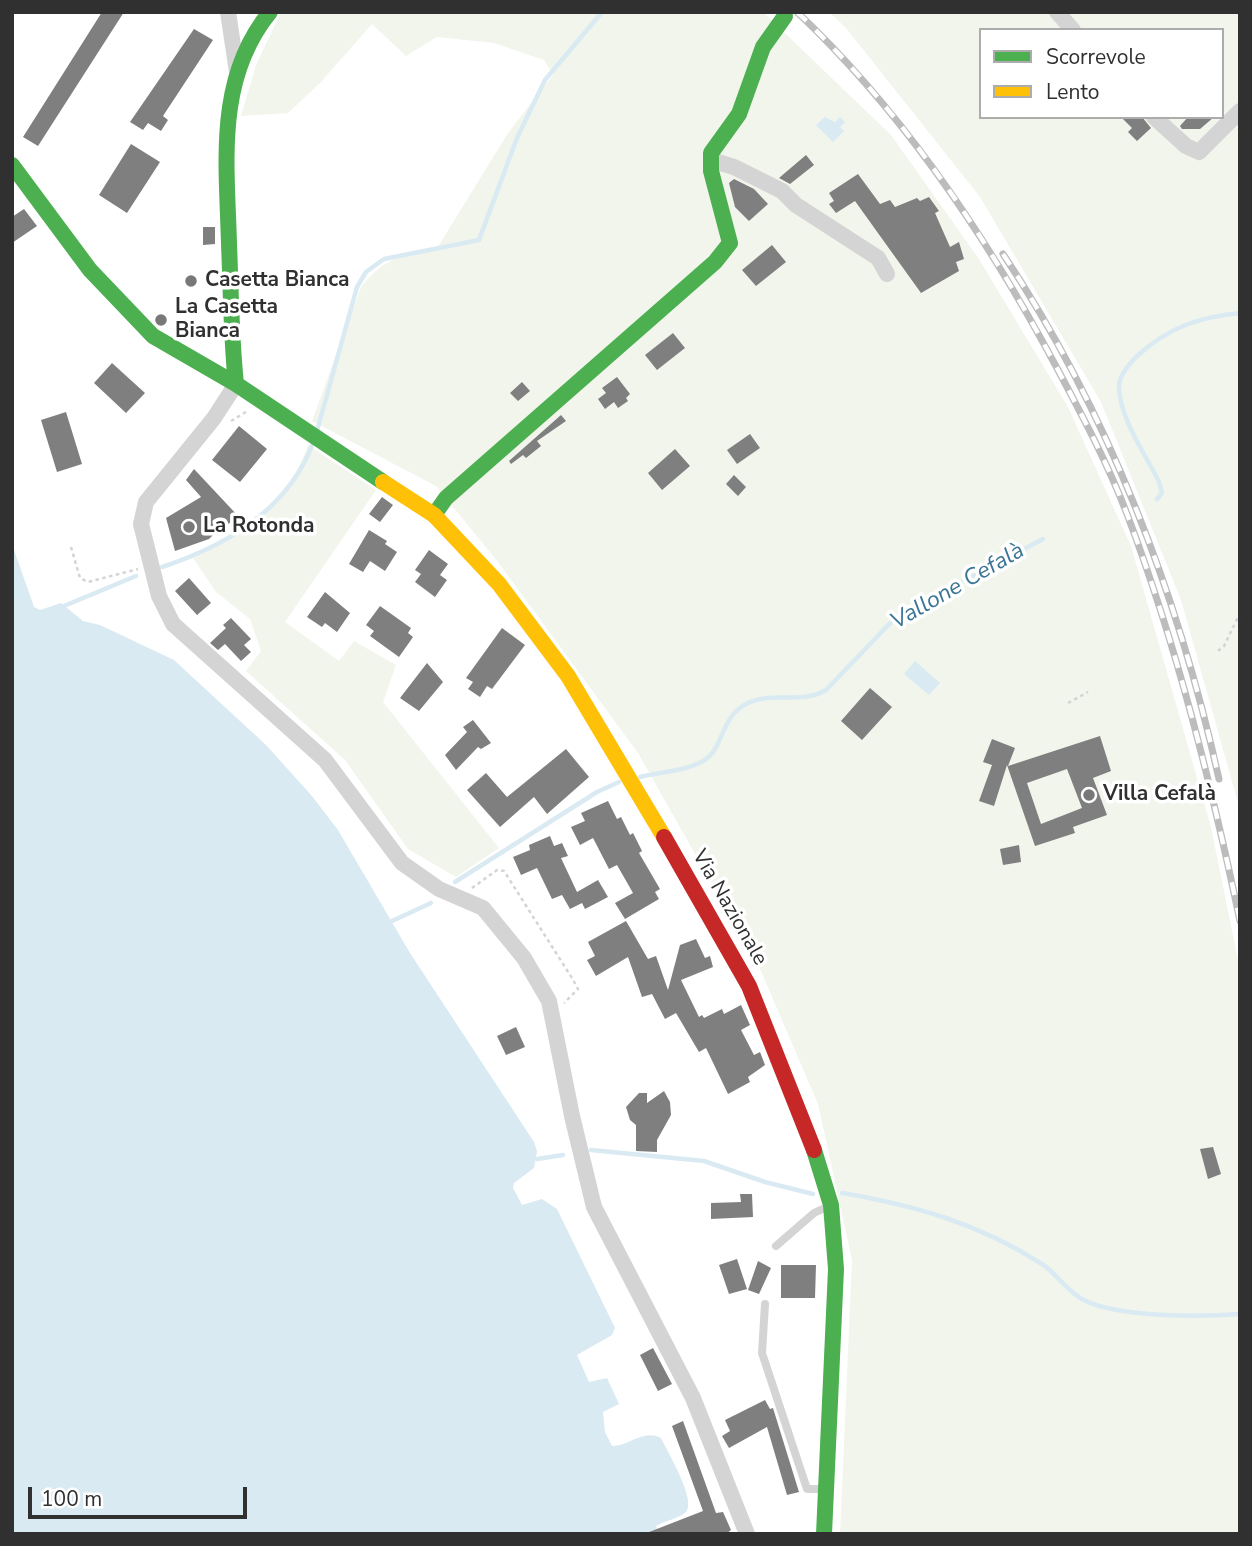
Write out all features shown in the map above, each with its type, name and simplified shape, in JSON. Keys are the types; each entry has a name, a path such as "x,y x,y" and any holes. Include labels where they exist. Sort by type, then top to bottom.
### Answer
{"main road":[{"path":"236,384 229,328 227,147 231,96 237,73 260,23 270,12"},
{"path":"434,515 446,498 511,438 730,243 727,220 712,176 711,153 742,110 767,38 785,16"},
{"name":"Via Nazionale","path":"12,165 90,270 141,326 163,345 236,384 329,443 434,515 499,584 568,676 717,927 749,986 821,1167 831,1205 836,1269 824,1534"}],"street":[{"path":"228,12 237,73"},
{"path":"1057,12 1071,28"},
{"path":"1156,119 1186,146 1199,152 1240,111"},
{"path":"711,160 734,167 782,191 796,205 878,258 887,274"},
{"path":"236,384 214,418 146,502 141,524 159,596 173,624 325,761 401,863 439,889 483,908 523,958 549,1001 594,1207 693,1398 747,1534"}],"lane":[{"path":"776,1246 814,1213 831,1205"},
{"path":"765,1304 762,1353 807,1489 826,1489"}],"path":[{"path":"224,422 240,418 256,397"},
{"path":"71,547 80,578 88,582 139,569 141,572"},
{"path":"1218,651 1224,646 1240,612"},
{"path":"1068,703 1088,692"},
{"path":"465,891 497,870 505,871 578,989 566,999 562,1008"}],"shaded area":[{"path":"281,12 763,12 891,135 979,259 1068,407 1131,546 1211,827 1240,970 1240,1534 840,1534 852,1260 818,1104 760,969 638,753 498,562 436,486 312,421 361,287 378,269 394,260 436,250 508,133 553,75 544,60 494,43 437,37 406,56 372,24 320,83 288,113 241,116 256,65"},
{"path":"829,12 1240,12 1240,810 1181,600 1101,402 980,197 846,28"},
{"path":"825,117 835,122 840,117 845,122 840,127 844,131 833,142 816,125"},
{"path":"308,445 376,490 285,622 339,661 354,641 396,665 383,702 499,848 456,877 408,849 345,760 246,671 261,651 250,619 216,592 193,558 231,539 263,514 289,483"},
{"path":"12,544 34,607 40,610 61,603 83,621 100,625 174,660 266,745 312,796 338,830 410,953 534,1142 537,1151 534,1168 514,1183 513,1188 522,1205 542,1199 557,1209 615,1328 612,1335 577,1355 589,1382 607,1378 619,1404 603,1412 605,1432 612,1446 648,1435 661,1438 685,1487 688,1497 686,1512 656,1526 658,1534 12,1534"},
{"path":"915,661 940,683 929,695 904,674"}],"building":[{"path":"102,12 124,12 38,146 23,137"},
{"path":"194,29 213,40 163,116 168,120 161,131 148,123 143,130 130,122"},
{"path":"1123,119 1144,119 1151,128 1137,141 1128,132 1132,128"},
{"path":"1186,119 1212,119 1200,129 1182,129 1180,126"},
{"path":"131,144 160,162 127,213 99,195"},
{"path":"806,155 814,165 790,184 779,178"},
{"path":"858,174 880,204 890,200 895,207 917,198 920,201 929,197 939,211 935,213 950,247 959,242 964,259 956,262 959,271 921,293 855,201 836,213 829,204 834,201 829,193"},
{"path":"734,179 754,189 768,204 749,221 735,207 729,183"},
{"path":"24,209 37,226 12,243 12,217"},
{"path":"203,227 215,227 215,244 203,245"},
{"path":"772,245 786,262 756,286 742,270"},
{"path":"673,333 685,348 657,370 645,355"},
{"path":"112,363 145,393 126,413 94,383"},
{"path":"617,377 630,394 626,398 628,401 618,408 614,402 605,409 598,399 606,393 602,388"},
{"path":"522,382 530,391 518,401 510,393"},
{"path":"66,412 82,464 57,472 41,420"},
{"path":"561,415 566,421 537,441 541,446 526,458 523,455 511,464 509,461"},
{"path":"239,426 267,449 240,482 212,460"},
{"path":"750,434 760,448 737,464 727,450"},
{"path":"675,449 690,466 662,490 648,473"},
{"path":"194,469 239,517 228,524 226,522 209,539 175,551 166,518 201,497 186,480"},
{"path":"734,475 746,487 738,496 726,484"},
{"path":"382,497 393,505 380,522 369,514"},
{"path":"369,530 387,541 385,544 397,552 385,571 370,561 363,572 349,564"},
{"path":"429,550 448,564 440,575 447,580 435,597 415,582 421,574 415,570"},
{"path":"189,578 211,603 197,615 175,591"},
{"path":"325,592 350,613 337,632 325,623 322,627 307,617"},
{"path":"380,606 411,628 408,633 413,637 399,657 370,636 374,631 366,625"},
{"path":"231,618 251,639 244,645 251,652 241,661 225,644 218,650 210,643 226,628 223,625"},
{"path":"502,628 525,645 492,689 487,686 480,697 468,689 473,682 466,678"},
{"path":"427,663 443,682 419,711 400,698"},
{"path":"870,688 892,707 862,740 841,721"},
{"path":"473,720 491,743 481,749 478,747 456,770 445,755 467,732 463,727"},
{"name":"Villa Cefalà","path":"1100,736 1111,771 1093,778 1107,815 1073,827 1075,833 1035,846 1007,765 994,806 979,801 992,765 983,762 992,739 1015,748 1008,766","holes":["1067,769 1082,808 1041,824 1027,783"]},
{"path":"566,749 589,777 547,814 534,797 500,827 467,790 486,773 507,797"},
{"path":"608,801 617,819 621,817 630,835 633,833 642,851 639,853 660,889 655,892 659,899 625,919 615,903 633,893 617,865 609,869 593,838 580,845 571,827 585,821 581,813"},
{"path":"550,836 554,846 562,843 568,856 561,858 577,892 598,880 608,897 585,909 582,903 570,909 562,895 552,899 537,868 521,875 513,857 530,850 529,845"},
{"path":"1019,845 1021,862 1003,865 1000,849"},
{"path":"626,921 648,959 656,956 668,990 680,945 696,939 705,958 710,956 713,967 681,980 699,1017 702,1015 704,1018 722,1009 724,1014 741,1005 750,1025 741,1030 754,1055 760,1052 765,1065 748,1077 750,1082 728,1094 706,1048 699,1052 676,1013 665,1019 652,994 642,997 628,957 596,976 587,960 595,956 588,942"},
{"path":"516,1027 525,1047 506,1055 497,1036"},
{"path":"664,1091 670,1102 671,1115 657,1140 657,1152 636,1151 636,1125 630,1120 626,1107 639,1093 647,1093 647,1103"},
{"path":"1213,1147 1221,1174 1208,1179 1200,1149"},
{"path":"740,1194 752,1194 753,1217 711,1219 711,1203 741,1202"},
{"path":"737,1259 747,1289 729,1294 719,1265"},
{"path":"758,1261 771,1268 759,1294 748,1290"},
{"path":"781,1265 816,1265 815,1298 781,1298"},
{"path":"653,1348 672,1384 658,1391 640,1355"},
{"path":"765,1400 770,1409 773,1408 799,1492 787,1495 767,1427 729,1448 722,1436 730,1431 725,1420"},
{"path":"683,1421 716,1513 723,1512 731,1530 726,1534 644,1534 703,1511 672,1426"}],"waterway":[{"path":"317,431 357,287 366,272 384,259 479,240 517,138 545,80 602,12"},
{"name":"Vallone Cefalà","path":"1157,499 1162,493 1159,482 1134,436 1120,400 1119,384 1122,375 1137,356 1172,331 1211,317 1240,313"},
{"path":"162,567 209,548 252,522 288,488 313,443"},
{"name":"Vallone Cefalà","path":"640,777 681,769 703,761 715,749 732,716 748,703 768,698 806,697 826,690 896,617 1043,539"},
{"path":"64,606 136,576"},
{"name":"Vallone Cefalà","path":"455,882 597,792 619,782"},
{"name":"Vallone Cefalà","path":"392,921 431,903"},
{"path":"591,1150 704,1161 765,1182 813,1194"},
{"path":"537,1159 563,1155"},
{"path":"842,1193 921,1210 970,1227 1042,1264 1076,1295 1097,1305 1159,1315 1240,1314"}],"railway":[{"path":"797,12 874,93 909,136 974,226 1031,321 1095,441 1127,514 1162,614 1205,766 1240,921"},
{"path":"1003,254 1041,314 1075,377 1135,506 1183,641 1219,779"}],"traffic: fast":[{"path":"236,384 227,183 228,123 240,65 252,38 270,12"},
{"path":"434,515 446,498 715,262 730,243 711,171 711,153 739,114 763,47 785,16"},
{"path":"12,165 90,270 153,336 236,384 383,482"},
{"path":"814,1150 831,1205 836,1269 824,1534"}],"traffic: slow":[{"path":"383,482 434,515 499,584 568,676 664,837"}],"traffic: jam":[{"path":"664,837 749,986 814,1150"}],"place":[{"name":"Casetta Bianca","path":"191,281"},
{"name":"La Casetta Bianca","path":"161,320"},
{"name":"La Rotonda","path":"189,527"},
{"name":"Villa Cefalà","path":"1089,795"}]}
